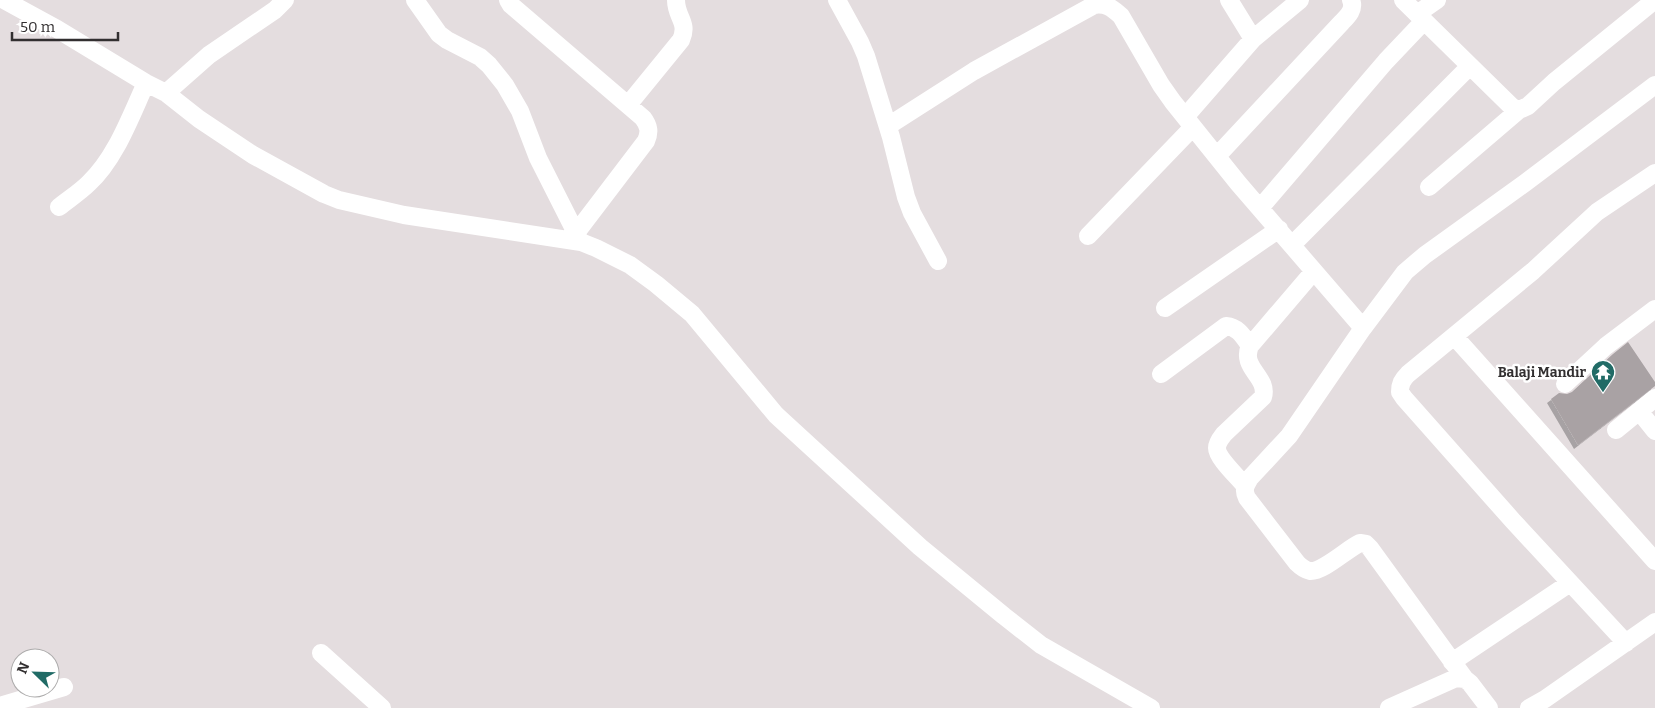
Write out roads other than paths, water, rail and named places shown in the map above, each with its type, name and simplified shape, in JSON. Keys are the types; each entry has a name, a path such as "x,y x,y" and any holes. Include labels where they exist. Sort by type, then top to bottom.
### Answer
{"street":[{"path":"4,0 166,93 199,119 253,155 308,186 338,200 412,216 578,238 630,265 692,314 776,415 920,547 1041,645 1151,708"},
{"path":"166,93 209,55 275,10 285,0"},
{"path":"415,0 440,34 447,40 480,57 505,85 520,111 542,164 578,238"},
{"path":"508,0 511,5 643,118 648,125 649,134 646,141 578,238"},
{"path":"628,105 680,40 684,32 684,25 676,9 676,0"},
{"path":"837,0 866,56 912,213 938,261"},
{"path":"1229,0 1253,39"},
{"path":"1088,236 1189,122 1253,39 1300,0"},
{"path":"1217,156 1342,22 1352,9 1353,4 1351,0"},
{"path":"1403,0 1512,107 1519,110"},
{"path":"1260,208 1437,0"},
{"path":"1429,187 1519,110 1528,106 1554,82 1655,0"},
{"path":"888,126 980,68 1094,5 1113,4 1161,85 1189,122 1278,230 1363,328"},
{"path":"1292,245 1470,66"},
{"path":"59,208 90,182 107,161 125,131 146,82"},
{"path":"1490,708 1452,662 1366,544 1360,543 1352,547 1322,567 1311,571 1305,569 1296,563 1248,498 1244,491 1245,486 1250,478 1289,436 1363,328 1405,272 1425,255 1525,183 1655,85"},
{"path":"1626,643 1400,392 1400,385 1403,379 1533,271 1597,212 1655,173"},
{"path":"1165,308 1278,230"},
{"path":"1245,486 1219,455 1217,447 1224,434 1263,397 1264,387 1248,360 1250,346 1314,271"},
{"path":"1565,384 1606,346 1655,309"},
{"path":"1161,374 1226,326 1238,329 1250,346"},
{"path":"1454,336 1655,561"},
{"path":"1616,430 1655,398"},
{"path":"1639,411 1655,431"},
{"path":"1452,662 1570,583"},
{"path":"1529,708 1545,699 1655,622"},
{"path":"321,653 382,708"},
{"path":"1390,708 1456,678 1465,679"},
{"path":"0,706 64,687"}],"place":[{"name":"Balaji Mandir","path":"1603,393"}]}
